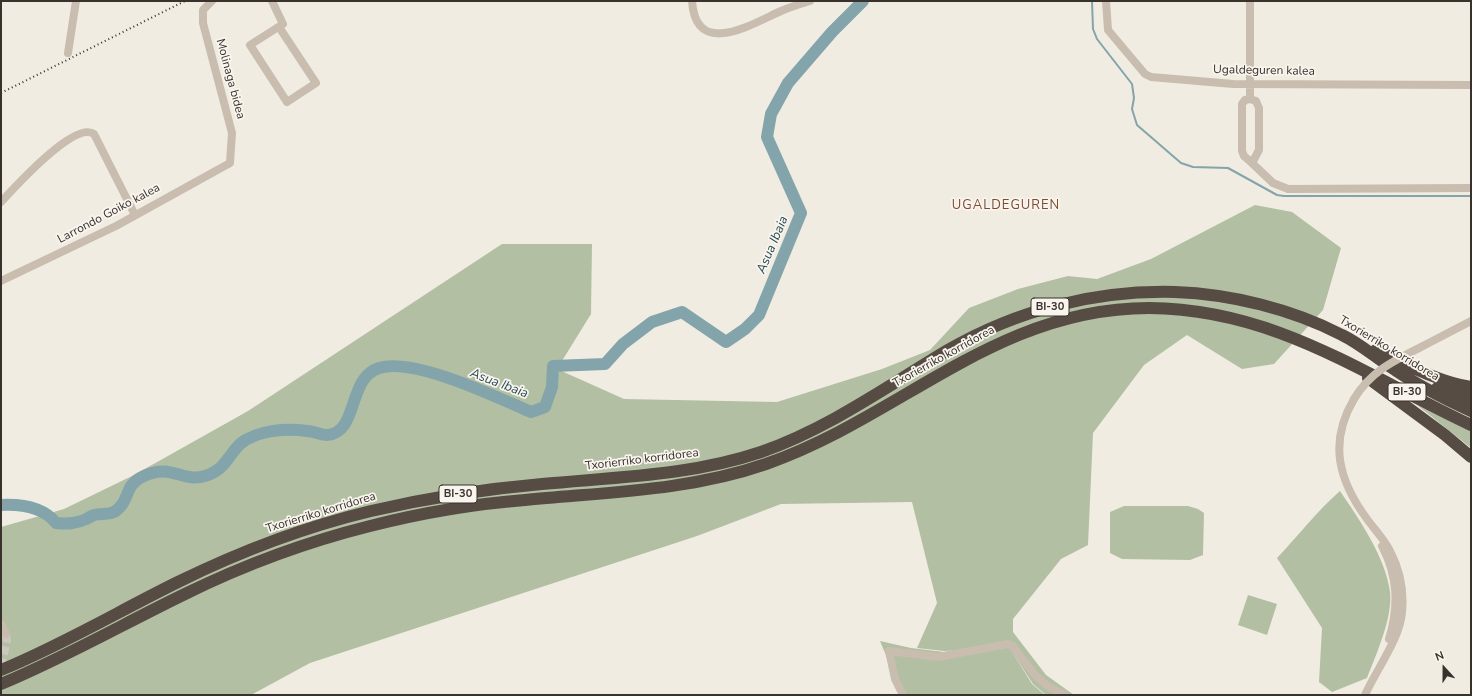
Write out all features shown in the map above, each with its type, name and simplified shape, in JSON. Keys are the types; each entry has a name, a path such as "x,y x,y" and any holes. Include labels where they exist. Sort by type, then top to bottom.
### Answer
{"highway":[{"name":"Txorierriko korridorea","path":"1,670 78,633 179,581 227,559 288,536 343,519 415,502 478,491 683,471 726,462 764,450 808,433 834,420 947,351 977,335 1024,315 1061,304 1097,297 1128,293 1178,292 1245,301 1298,315 1344,336 1424,388 1471,412"},
{"name":"Txorierriko korridorea","path":"1,684 43,666 210,582 270,558 347,532 417,515 492,503 683,485 730,475 766,464 793,454 844,430 989,347 1040,326 1072,317 1102,312 1144,308 1175,309 1230,318 1270,328 1343,360 1471,425"},
{"path":"1344,336 1426,373 1460,386 1471,387"},
{"path":"1370,353 1439,389 1471,399"},
{"path":"1343,360 1471,457"},
{"path":"1424,420 1471,466"}],"street":[{"path":"68,53 76,1"},
{"name":"Molinaga bidea","path":"212,1 203,10 202,23 232,133 231,158 227,165"},
{"path":"272,1 283,24 250,45 287,102 316,83 279,27"},
{"path":"692,1 693,9 701,25 707,30 718,34 734,32 782,10 810,1"},
{"name":"Ugaldeguren kalea","path":"1106,1 1108,30 1145,74 1151,77 1206,83 1251,84 1471,84"},
{"path":"1250,1 1250,99"},
{"path":"1252,163 1259,150 1259,108 1256,101 1250,99 1245,100 1242,104 1242,151 1244,156 1273,183 1288,189 1471,188"},
{"path":"1,202 30,172 66,140 85,131 94,134 135,215"},
{"name":"Larrondo Goiko kalea","path":"1,281 135,215 227,165"},
{"path":"1365,695 1382,662 1393,625 1396,594 1390,564 1369,522 1349,492 1340,462 1341,430 1346,413 1354,399 1367,381 1383,367 1471,321"},
{"path":"1,624 6,634"},
{"path":"903,695 895,679 889,651 938,657 1008,644 1013,646 1040,681 1051,690 1066,695"}],"green space":[{"path":"1255,205 1292,212 1341,248 1323,310 1274,364 1242,369 1187,335 1144,365 1093,433 1088,545 1061,559 1013,619 1013,632 1046,675 1074,695 1046,695 1033,684 1009,647 944,651 917,648 937,603 912,502 781,504 697,536 310,663 251,695 1,695 1,527 64,509 134,475 248,411 502,244 592,244 591,314 557,369 624,399 777,402 882,369 930,350 969,308 1018,289 1068,276 1097,279 1151,259"},
{"path":"1417,405 1471,431 1471,448"},
{"path":"1340,491 1371,539 1377,552 1387,579 1390,592 1390,602 1389,613 1383,636 1367,678 1332,692 1319,682 1322,628 1277,558 1315,515"},
{"path":"1124,506 1188,506 1198,509 1204,513 1203,555 1190,560 1122,559 1110,553 1110,512"},
{"path":"1248,595 1277,604 1267,635 1238,625"},
{"path":"880,641 911,648 944,652 1009,647 1032,684 1045,695 907,695 893,672"}],"waterway":[{"name":"Asua Ibaia","path":"1,505 24,506 38,510 45,513 56,523 75,523 94,515 116,511 125,500 133,483 144,476 154,473 170,472 190,477 197,477 212,473 225,463 240,444 247,439 263,433 281,430 299,430 327,435 337,432 344,425 349,416 362,382 369,374 379,368 394,366 413,368 433,373 455,380 531,412 545,407 552,387 553,366 605,364 623,344 652,322 682,312 726,342 745,329 759,315 801,213 767,137 771,114 788,83 832,32 863,1"},
{"path":"1092,1 1093,29 1097,39 1132,84 1134,98 1132,109 1137,125 1181,163 1193,167 1228,168 1277,195 1284,196 1471,196"}],"tunnel":[{"path":"1,666 7,641 6,634"}],"railway":[{"path":"1,93 185,1"}],"district":[{"name":"UGALDEGUREN","path":"1006,206"}]}
